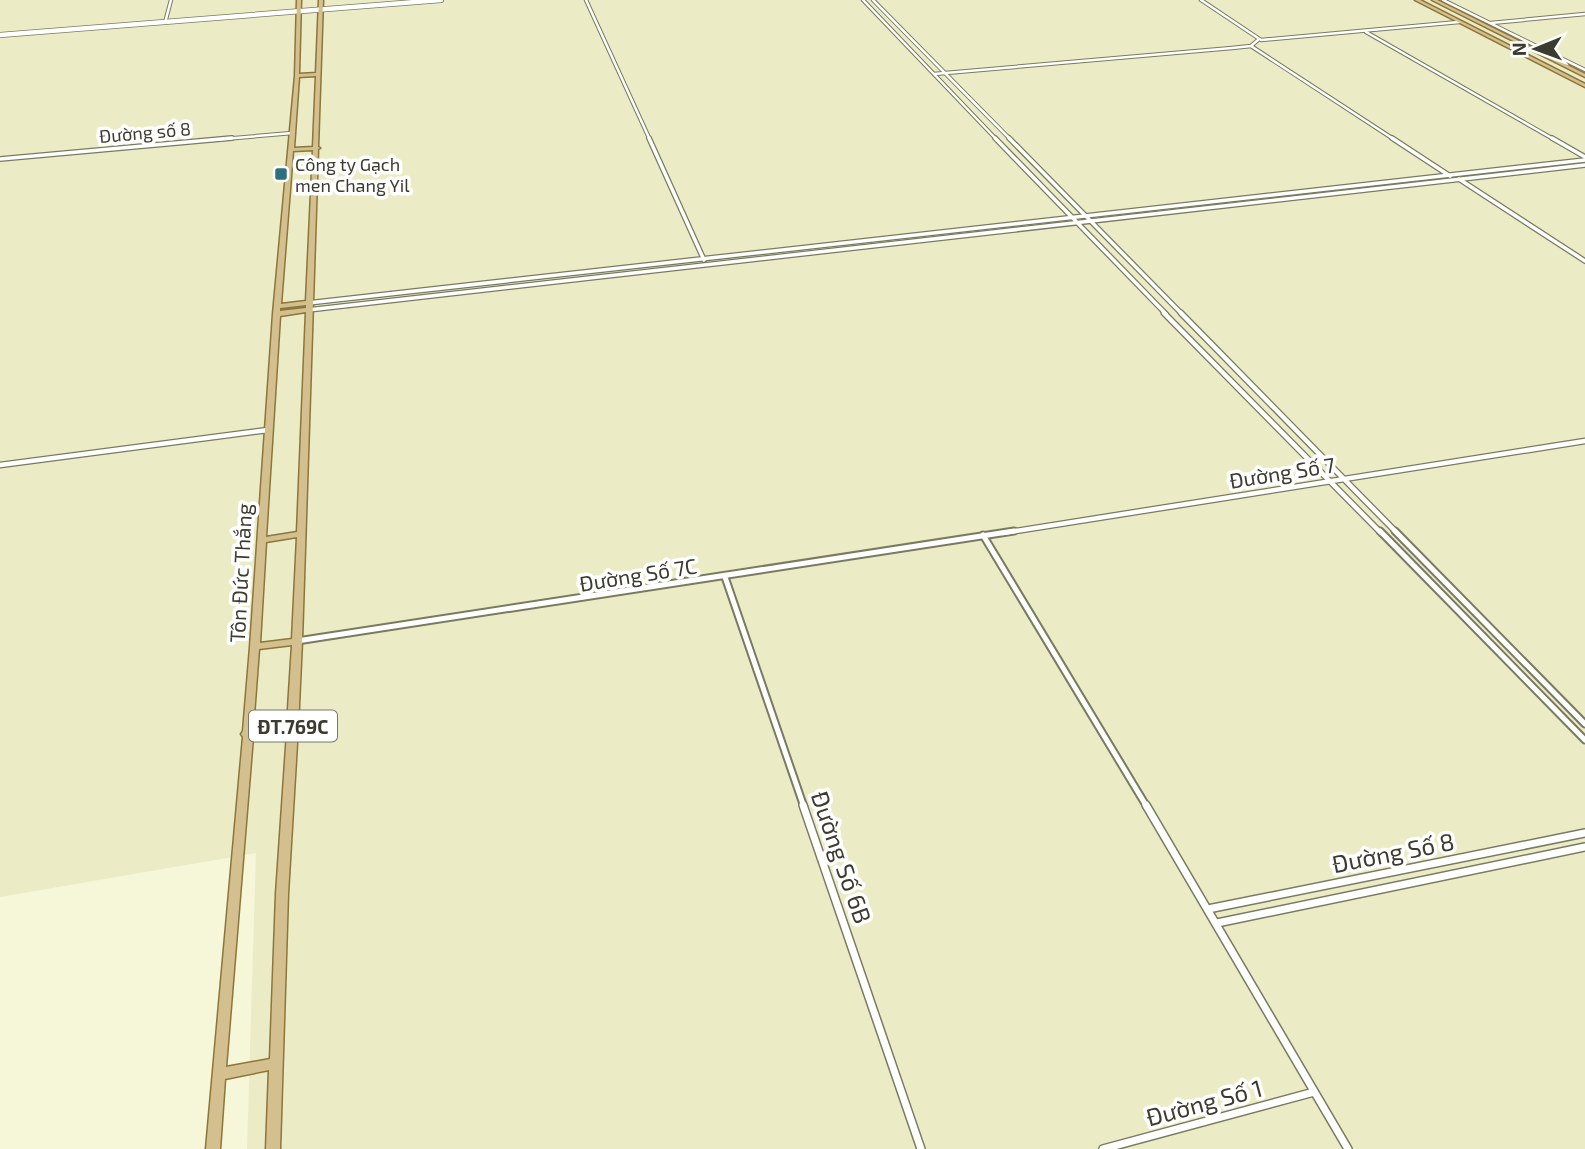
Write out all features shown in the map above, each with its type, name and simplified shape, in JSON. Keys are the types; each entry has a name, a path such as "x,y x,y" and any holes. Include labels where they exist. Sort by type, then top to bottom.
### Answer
{"main road":[{"path":"0,33 165,21 379,0"},
{"path":"321,4 441,0"},
{"path":"1416,0 1585,86"},
{"path":"1434,0 1585,76"},
{"name":"ĐT.769C","path":"274,1149 282,894 297,641 321,4"},
{"name":"Tôn Đức Thắng","path":"213,1149 255,647 276,310 297,76 298,6"},
{"path":"297,76 319,74"},
{"path":"291,150 317,148"},
{"path":"276,310 308,306"},
{"path":"261,540 300,534"},
{"path":"255,647 297,641"},
{"path":"246,734 293,727"},
{"path":"219,1074 277,1063"}],"street":[{"path":"165,21 171,0"},
{"path":"586,0 707,266"},
{"path":"863,0 1077,224 1585,740"},
{"path":"873,0 1340,478 1585,724"},
{"path":"1201,0 1257,41"},
{"path":"1443,0 1585,70"},
{"path":"1481,24 1585,14"},
{"path":"878,16 887,15"},
{"path":"934,74 1251,46 1257,41 1459,22"},
{"path":"1363,31 1585,160"},
{"path":"1251,46 1585,261"},
{"name":"Đường số 8","path":"0,159 292,133"},
{"path":"994,137 1005,136"},
{"path":"308,306 531,278 1585,160"},
{"path":"308,306 531,285 1090,223 1457,179 1585,160"},
{"path":"897,237 901,244"},
{"path":"531,278 531,285"},
{"path":"0,465 268,430"},
{"name":"Đường Số 7","path":"984,535 1585,441"},
{"path":"984,535 1217,923 1348,1149"},
{"name":"Đường Số 7C","path":"297,641 984,535"},
{"name":"Đường Số 6B","path":"725,577 921,1149"},
{"name":"Đường Số 8","path":"1208,909 1585,833"},
{"name":"Đường Số 8","path":"1217,923 1585,847"},
{"name":"Đường Số 1","path":"1103,1149 1314,1092"}],"shaded area":[{"path":"0,0 1585,0 1585,1149 247,1149 256,853 0,897"}],"place":[{"name":"Công ty Gạch men Chang Yil","path":"281,174"}]}
